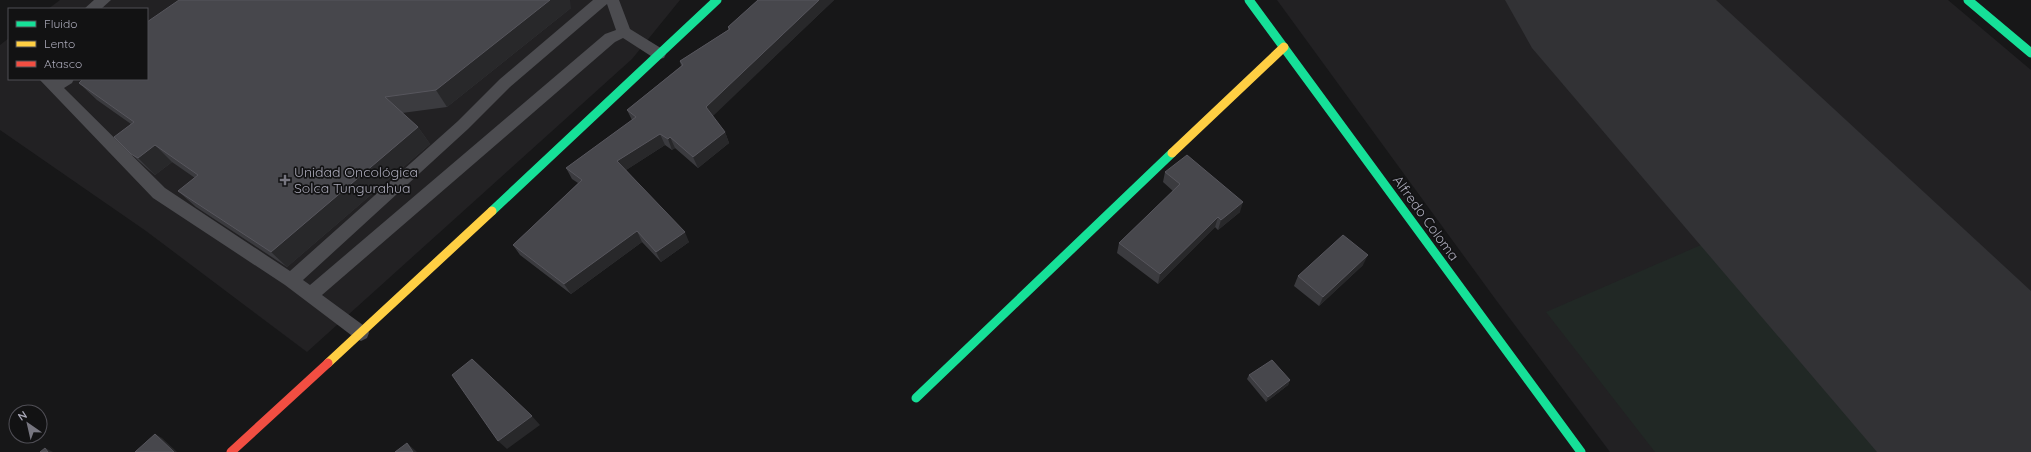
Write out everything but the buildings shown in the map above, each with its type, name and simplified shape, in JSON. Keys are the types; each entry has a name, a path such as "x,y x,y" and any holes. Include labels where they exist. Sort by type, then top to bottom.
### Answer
{"street":[{"path":"231,452 361,333 717,0"},
{"name":"Alfredo Coloma","path":"1249,0 1581,452"},
{"path":"1968,0 2031,53"},
{"path":"916,398 1284,47"}],"lane":[{"path":"92,8 104,0"},
{"path":"291,280 463,125 506,83 602,0"},
{"path":"612,0 624,32 659,54"},
{"path":"310,295 600,45 610,38 624,32"},
{"path":"56,82 159,193 291,280 361,333"}],"shaded area":[{"name":"Unidad Oncológica Solca Tungurahua","path":"60,0 680,0 632,59 307,352 146,231 0,130 0,45 8,39 8,80 148,80 148,8 49,8"},
{"path":"1277,0 1948,0 2031,70 2031,452 1610,452 1496,300"},
{"path":"1745,226 1956,452 1655,452 1546,312"}],"runway":[{"path":"1598,0 2031,451"}],"traffic: fast":[{"path":"492,211 717,0"},
{"path":"1249,0 1581,452"},
{"path":"1968,0 2031,53"},
{"path":"916,398 1172,153"}],"traffic: slow":[{"path":"1172,153 1284,47"},
{"path":"328,363 492,211"}],"traffic: jam":[{"path":"231,452 328,363"}],"place":[{"name":"Unidad Oncológica Solca Tungurahua","path":"285,180"}]}
